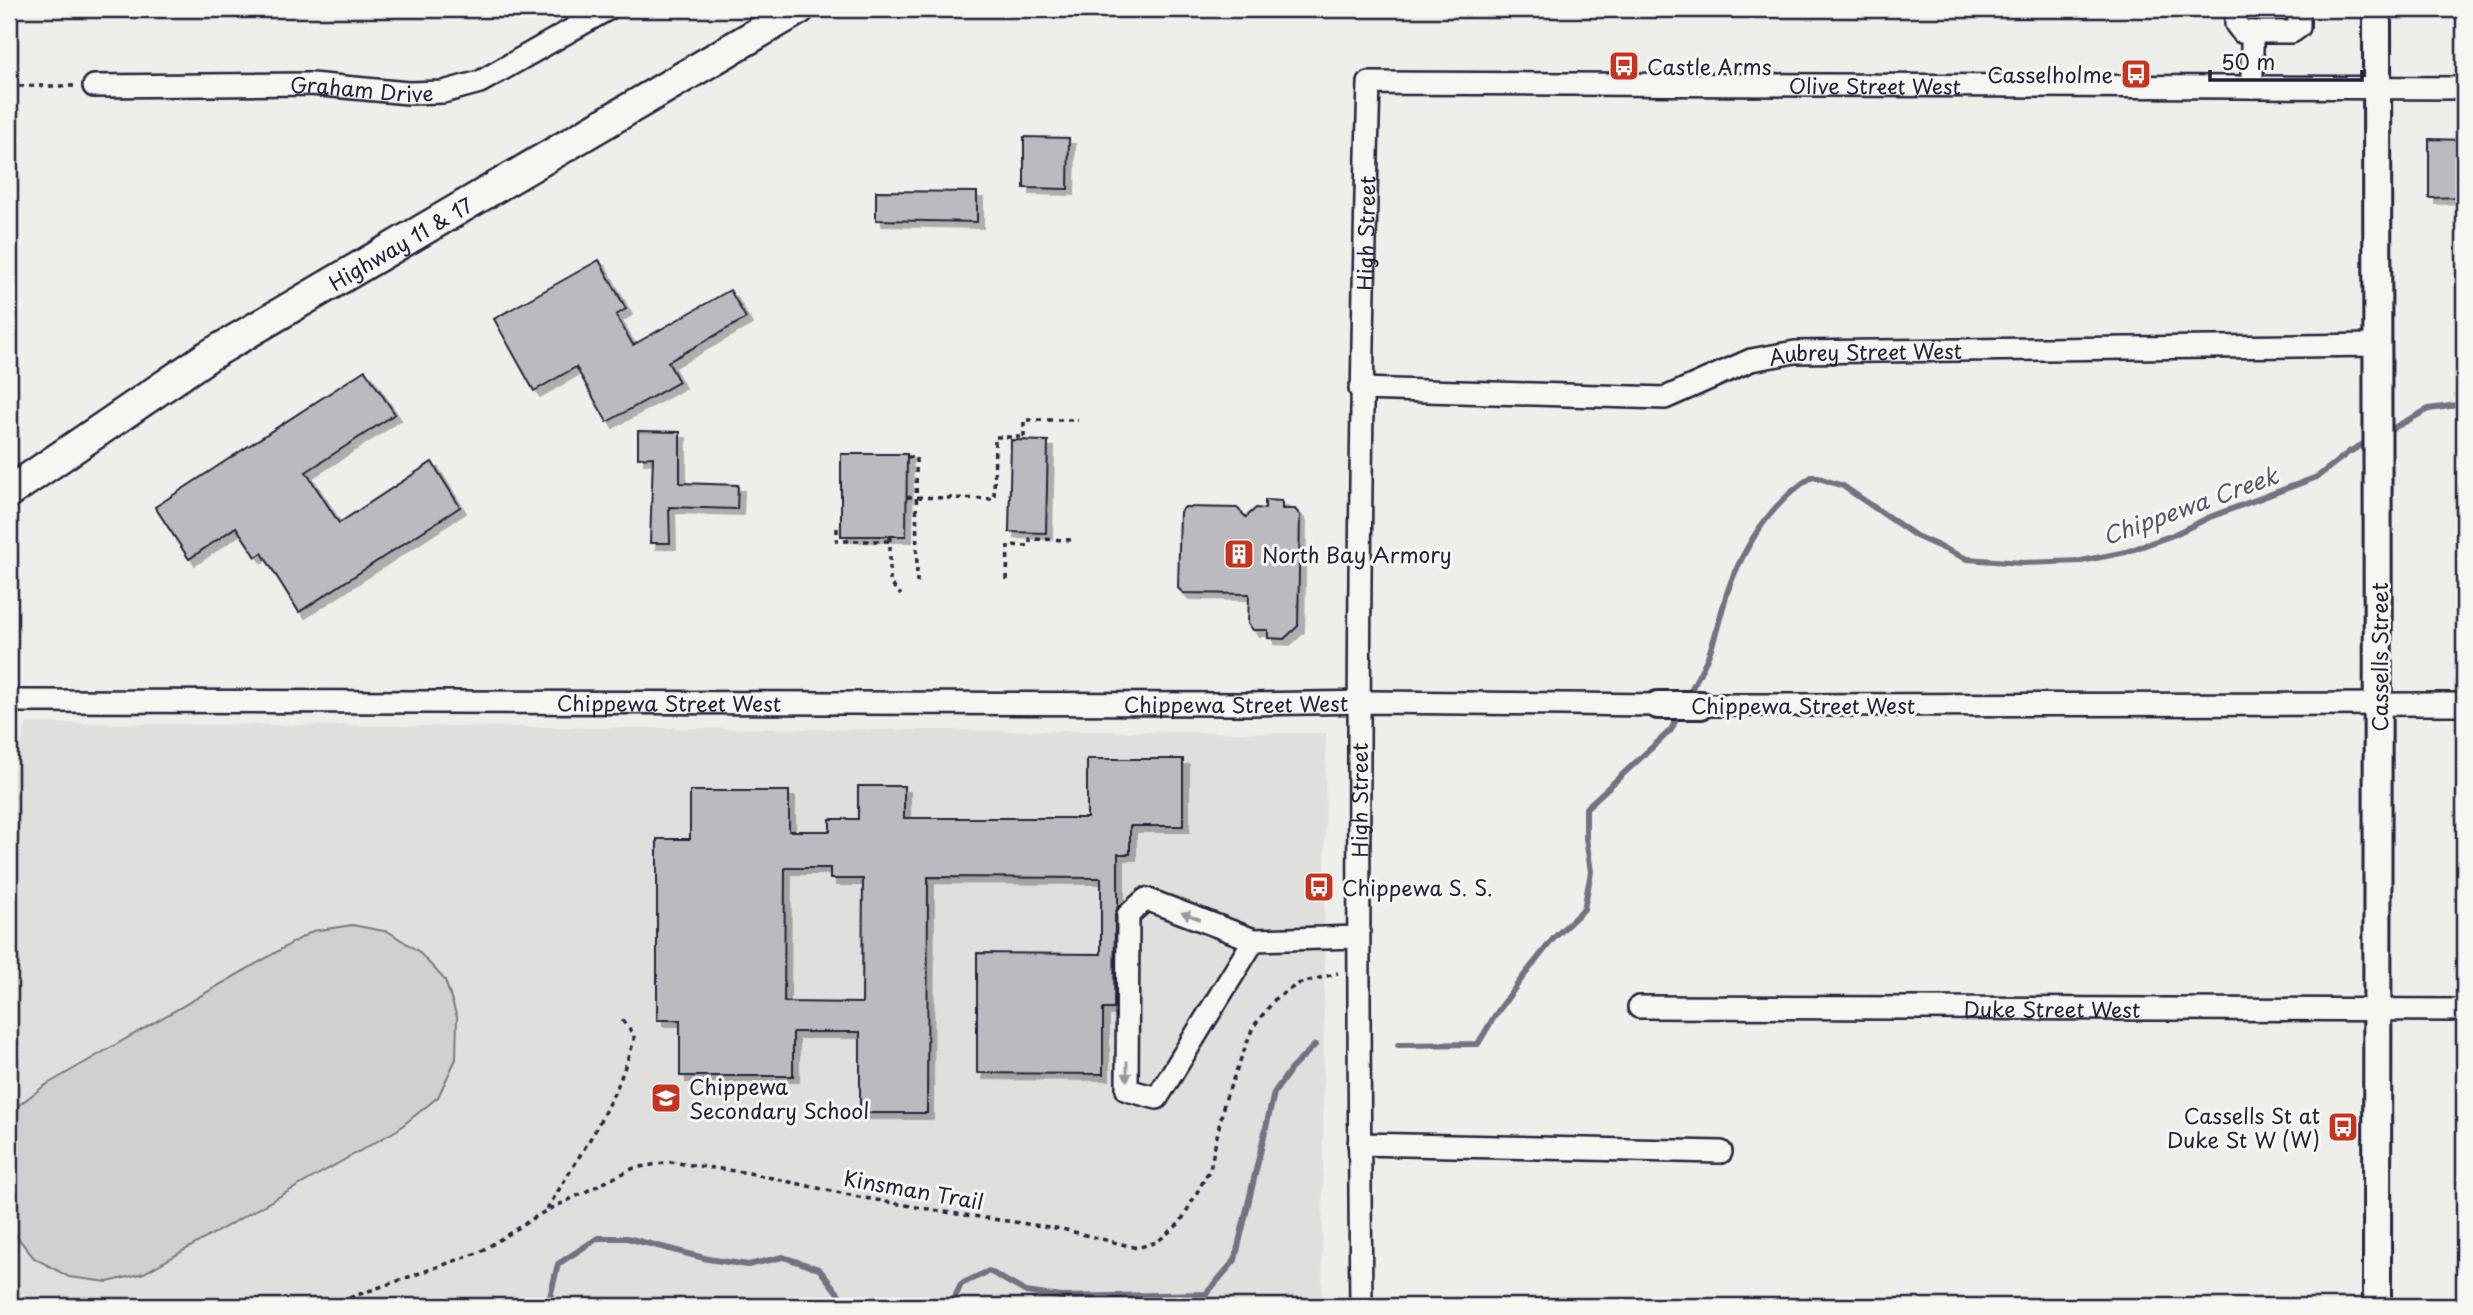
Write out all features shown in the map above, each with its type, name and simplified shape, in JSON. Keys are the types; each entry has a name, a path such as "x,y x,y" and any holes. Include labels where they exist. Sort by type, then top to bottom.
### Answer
{"highway":[{"name":"Highway 11 & 17","path":"9,492 153,391 219,349 799,9"}],"main road":[{"name":"Cassells Street","path":"2377,9 2377,1306"},
{"name":"Chippewa Street West","path":"1658,705 1701,705"}],"street":[{"name":"Graham Drive","path":"94,86 311,84 408,93 443,92 480,82 608,9"},
{"path":"2236,9 2236,24 2242,32 2292,32 2299,27 2299,9"},
{"path":"2252,32 2252,87"},
{"name":"Olive Street West","path":"1369,83 2464,88"},
{"name":"High Street","path":"1361,1306 1357,702 1360,389 1369,83"},
{"name":"Aubrey Street West","path":"1360,389 1665,398 1751,360 1795,352 2379,345"},
{"name":"Chippewa Street West","path":"9,701 1357,702 1658,705"},
{"name":"Chippewa Street West","path":"1701,705 2464,704"},
{"path":"1255,940 1157,1098 1127,1090 1128,915 1146,899 1255,940 1358,937"},
{"name":"Duke Street West","path":"1639,1007 2464,1010"},
{"path":"1359,1144 1721,1152"}],"path":[{"path":"9,86 94,86"},
{"path":"907,497 994,499 995,437 1024,439 1024,420 1078,420"},
{"path":"907,457 916,457 917,583"},
{"path":"837,528 837,541 890,539 890,583 901,595"},
{"path":"1007,580 1008,545 1030,546 1030,539 1075,540"},
{"path":"1021,540 1021,546"},
{"name":"Kinsman Trail","path":"331,1306 480,1252 546,1211 634,1168 670,1162 749,1173 859,1197 951,1213 1062,1229 1137,1248 1157,1242 1180,1223 1210,1170 1224,1103 1253,1027 1276,998 1298,984 1333,973 1358,971"},
{"path":"546,1211 619,1083 634,1041 634,1034 621,1019"}],"shaded area":[{"name":"Chippewa Secondary School","path":"27,723 1326,733 1322,1306 9,1306 9,787"},
{"path":"352,925 389,932 418,951 445,980 457,1017 456,1059 438,1097 397,1130 144,1273 108,1282 69,1277 34,1258 9,1227 9,1120 19,1105 44,1086 313,931"}],"building":[{"path":"1024,137 1069,138 1068,189 1024,188"},
{"path":"2429,139 2464,140 2464,197 2429,198"},
{"path":"876,191 977,192 977,222 876,220"},
{"path":"599,260 626,309 616,315 633,345 730,290 746,318 668,362 679,382 607,422 576,367 534,391 494,319"},
{"path":"365,370 395,414 306,472 339,523 432,462 460,507 299,612 262,553 256,557 236,527 189,559 155,507"},
{"path":"638,431 680,432 680,483 738,485 737,509 669,507 670,543 650,543 653,457 638,458"},
{"path":"1011,440 1048,441 1046,533 1009,532"},
{"path":"841,454 907,454 906,536 841,536"},
{"name":"North Bay Armory","path":"1265,500 1282,501 1282,509 1295,509 1300,515 1298,626 1284,639 1268,638 1268,630 1253,630 1248,624 1249,594 1183,593 1178,588 1180,512 1185,507 1237,508 1246,517 1256,508 1265,509"},
{"path":"1087,759 1183,759 1183,826 1130,826 1130,854 1118,854 1114,1009 1103,1009 1103,1074 977,1073 977,953 1101,954 1101,878 928,877 927,1113 860,1113 860,1032 793,1032 793,1076 680,1076 680,1020 657,1020 657,839 690,839 690,791 789,791 789,831 830,831 830,819 858,819 858,786 904,786 904,818 1087,818","holes":["785,868 830,868 830,879 863,879 862,1003 784,1002"]}],"waterway":[{"name":"Chippewa Creek","path":"2384,433 2429,409 2464,404"},
{"name":"Chippewa Creek","path":"1687,698 1709,654 1728,591 1754,536 1775,509 1813,476 1843,486 1916,536 1967,559 2022,563 2081,561 2126,552 2317,477 2349,452 2371,440"},
{"name":"Chippewa Creek","path":"1398,1045 1478,1044 1522,978 1553,939 1584,909 1591,872 1586,838 1586,808 1671,730 1680,711"},
{"name":"Chippewa Creek","path":"951,1306 961,1284 989,1271 1026,1292 1061,1297 1206,1294 1235,1260 1274,1093 1291,1069 1315,1045"},
{"name":"Chippewa Creek","path":"535,1306 550,1297 558,1264 598,1238 627,1238 708,1259 748,1265 783,1257 819,1269 848,1306"}],"place":[{"name":"Castle Arms","path":"1624,66"},
{"name":"Casselholme","path":"2136,74"},
{"name":"North Bay Armory","path":"1239,554"},
{"name":"Chippewa S. S.","path":"1319,887"},
{"name":"Chippewa Secondary School","path":"666,1098"},
{"name":"Cassells St at Duke St W (W)","path":"2343,1127"}]}
